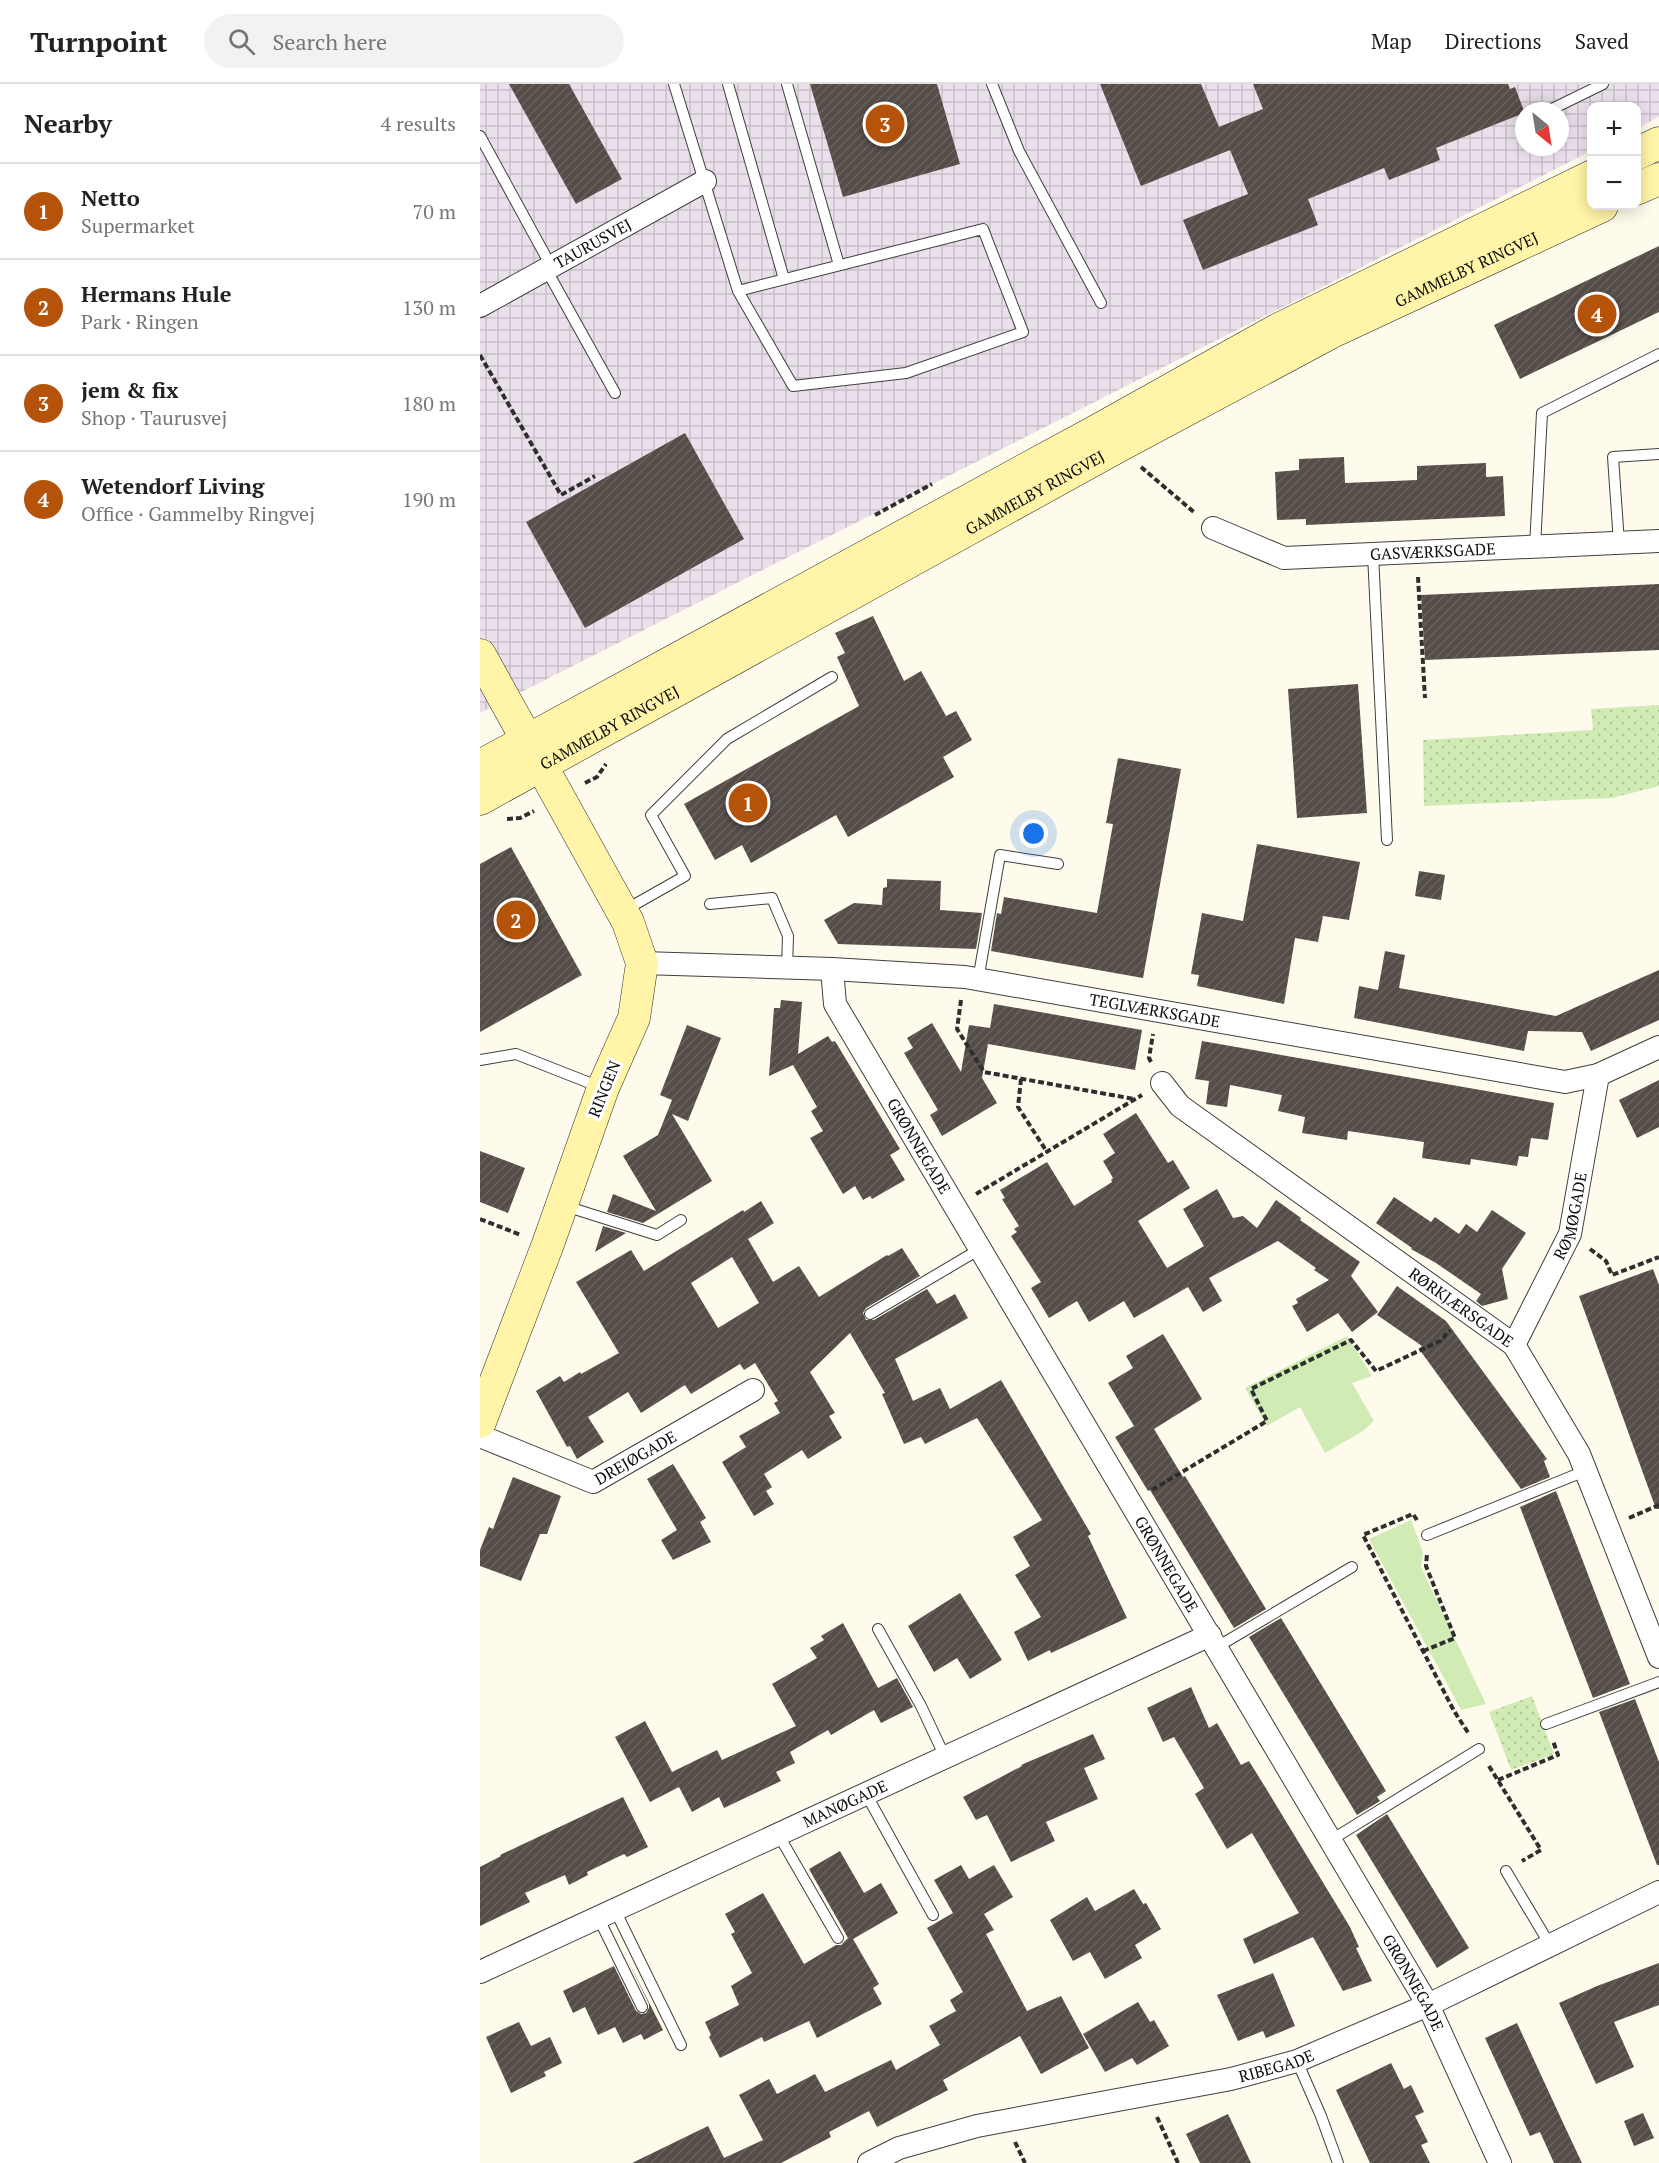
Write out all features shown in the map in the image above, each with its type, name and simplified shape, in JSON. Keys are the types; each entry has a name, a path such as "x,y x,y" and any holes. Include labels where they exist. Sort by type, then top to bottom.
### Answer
{"street":[{"path":"1641,152 1659,143"},
{"name":"GAMMELBY RINGVEJ","path":"480,799 535,752 1277,330 1587,178"},
{"path":"1641,187 1659,179"},
{"name":"TAURUSVEJ","path":"480,306 705,181"},
{"name":"GAMMELBY RINGVEJ","path":"480,766 535,752 1334,331 1593,210"},
{"name":"GASVÆRKSGADE","path":"1213,528 1284,558 1659,541"},
{"path":"480,656 535,752"},
{"name":"RINGEN","path":"480,1422 548,1245 603,1088 634,1018 642,963 623,911 535,752"},
{"name":"TEGLVÆRKSGADE","path":"642,963 832,969 972,978 1566,1082 1599,1075 1659,1047"},
{"name":"GRØNNEGADE","path":"832,969 835,1005 1428,2005 1500,2163"},
{"name":"RØMØGADE","path":"1514,1345 1570,1234 1599,1075"},
{"name":"RØRKJÆRSGADE","path":"1162,1083 1180,1106 1514,1345 1579,1454 1659,1657"},
{"name":"DREJØGADE","path":"480,1436 593,1482 753,1389"},
{"name":"MANØGADE","path":"480,1972 945,1757 1213,1641"},
{"name":"RIBEGADE","path":"869,2163 899,2148 977,2126 1231,2079 1298,2061 1428,2005 1659,1892"}],"lane":[{"path":"675,84 738,291 793,386 906,373 1023,332 983,229 738,291"},
{"path":"728,84 784,279"},
{"path":"787,84 839,265"},
{"path":"993,84 1018,151 1101,303"},
{"path":"1566,102 1603,84"},
{"path":"480,136 615,393"},
{"path":"1535,547 1542,413 1659,354"},
{"path":"1620,543 1613,457 1659,454"},
{"path":"1373,554 1387,840"},
{"path":"623,911 685,876 651,815 727,739 832,677"},
{"path":"972,978 1000,855 1058,864"},
{"path":"710,904 772,898 788,936 786,967"},
{"path":"480,1059 516,1053 603,1088"},
{"path":"561,1205 657,1235 681,1220"},
{"path":"870,1314 980,1249"},
{"path":"1427,1535 1585,1471"},
{"path":"1213,1641 1352,1567"},
{"path":"878,1629 921,1706 945,1757"},
{"path":"1546,1724 1659,1682"},
{"path":"1331,1840 1479,1749"},
{"path":"866,1794 933,1915"},
{"path":"778,1834 838,1938"},
{"path":"1506,1871 1550,1945"},
{"path":"606,1914 642,2007"},
{"path":"606,1914 681,2045"},
{"path":"1298,2061 1338,2163"}],"path":[{"path":"480,355 561,495 595,476"},
{"path":"1133,461 1213,528"},
{"path":"1416,552 1425,698"},
{"path":"972,978 957,1029 984,1072 1135,1099"},
{"path":"955,1207 1162,1083 1149,1058 1157,1010"},
{"path":"1021,1079 1018,1107 1047,1152"},
{"path":"480,1219 548,1245"},
{"path":"1570,1234 1606,1261 1612,1275 1659,1257"},
{"path":"1131,1503 1267,1421 1251,1389 1351,1340 1376,1371 1440,1341 1468,1312"},
{"path":"1423,1651 1455,1638 1426,1566 1427,1535 1413,1514 1363,1535 1454,1711 1541,1850 1506,1871"},
{"path":"1498,1780 1558,1755 1546,1724"},
{"path":"1146,2095 1178,2163"}],"shaded area":[{"path":"480,84 1659,84 1659,117 1641,126 1641,102 1587,102 1587,153 480,713"}],"green space":[{"path":"1659,705 1659,786 1612,798 1424,806 1423,740 1593,730 1591,709"},
{"path":"1347,1336 1372,1376 1352,1383 1374,1421 1363,1431 1325,1453 1300,1407 1267,1426 1245,1388"},
{"path":"1411,1520 1423,1552 1421,1567 1486,1704 1461,1710 1369,1539"},
{"path":"1532,1696 1554,1754 1511,1770 1489,1712"}],"building":[{"path":"509,84 569,84 622,179 576,204"},
{"path":"810,84 937,84 960,164 843,197"},
{"path":"1100,84 1201,84 1219,127 1263,109 1253,84 1508,84 1510,89 1515,87 1521,102 1515,102 1515,117 1436,148 1440,160 1389,180 1384,168 1308,199 1318,225 1203,270 1183,220 1248,194 1230,150 1141,186"},
{"path":"1659,246 1659,312 1520,379 1494,325"},
{"path":"685,433 744,539 585,628 526,522"},
{"path":"1344,457 1345,483 1417,480 1417,466 1486,463 1486,477 1503,476 1505,516 1306,525 1306,519 1277,520 1275,472 1299,470 1299,459"},
{"path":"1659,584 1659,650 1425,660 1421,595"},
{"path":"873,616 904,681 921,671 946,716 956,711 972,740 943,757 954,777 848,837 836,815 751,863 742,845 715,860 684,804 859,706 837,657 845,653 835,633"},
{"path":"1358,684 1367,813 1297,818 1288,689"},
{"path":"1118,758 1181,769 1143,978 991,951 997,913 1001,914 1004,897 1097,913 1113,824 1106,823"},
{"path":"1257,844 1360,862 1349,920 1323,916 1318,942 1295,938 1284,1004 1197,986 1199,975 1191,974 1202,913 1243,921"},
{"path":"511,847 582,975 480,1032 480,864"},
{"path":"1419,871 1445,875 1441,900 1415,896"},
{"path":"887,879 941,881 940,910 982,913 976,949 838,944 824,920 854,903 882,905 883,888 887,887"},
{"path":"1385,951 1405,955 1399,988 1556,1016 1659,970 1659,1020 1591,1051 1582,1032 1528,1031 1524,1051 1354,1018 1359,986 1378,990"},
{"path":"781,1000 802,1002 798,1054 828,1036 832,1042 835,1041 900,1149 890,1155 905,1180 872,1199 870,1196 863,1200 855,1186 843,1194 810,1138 823,1131 811,1111 817,1107 793,1065 769,1076 774,1008 780,1008"},
{"path":"994,1004 1142,1030 1135,1070 988,1044 982,1078 997,1103 942,1136 930,1115 938,1110 904,1053 913,1048 907,1038 932,1023 961,1072 969,1025 990,1028"},
{"path":"687,1025 721,1038 688,1121 672,1114 712,1181 643,1223 607,1212 613,1194 656,1211 623,1156 658,1135 672,1100 660,1095"},
{"path":"1202,1041 1554,1103 1548,1140 1531,1138 1528,1157 1519,1156 1517,1166 1471,1159 1470,1165 1422,1158 1424,1142 1348,1131 1347,1140 1302,1133 1305,1117 1278,1111 1282,1095 1230,1085 1227,1107 1206,1104 1209,1081 1195,1079"},
{"path":"1659,1080 1659,1127 1637,1138 1619,1100"},
{"path":"1136,1113 1168,1163 1173,1160 1190,1188 1138,1221 1167,1268 1204,1246 1183,1209 1217,1189 1233,1218 1243,1216 1257,1228 1276,1200 1301,1218 1300,1220 1360,1262 1351,1276 1378,1312 1352,1332 1338,1313 1307,1332 1292,1306 1298,1303 1296,1299 1329,1280 1278,1241 1209,1278 1222,1301 1203,1312 1188,1287 1134,1318 1124,1301 1089,1322 1077,1301 1049,1318 1031,1288 1041,1282 1011,1236 1017,1232 1014,1229 1019,1226 1002,1199 1005,1198 1000,1190 1047,1162 1074,1206 1112,1182 1113,1178 1103,1161 1115,1153 1103,1134"},
{"path":"480,1151 525,1168 508,1213 480,1202"},
{"path":"1394,1197 1431,1222 1435,1217 1459,1234 1466,1224 1477,1232 1492,1210 1526,1233 1502,1269 1508,1299 1482,1306 1476,1301 1481,1294 1411,1249 1376,1223"},
{"path":"761,1201 774,1223 748,1239 773,1282 799,1266 819,1297 902,1248 920,1276 866,1308 863,1313 866,1320 874,1320 927,1289 937,1304 955,1294 968,1318 895,1359 913,1401 940,1388 950,1409 1001,1380 1091,1534 1088,1536 1127,1618 1051,1653 1050,1650 1028,1661 1014,1632 1041,1617 1015,1575 1030,1566 1013,1537 1042,1520 977,1418 925,1444 921,1437 904,1444 882,1394 885,1393 850,1333 810,1372 835,1413 829,1416 842,1438 808,1459 802,1450 764,1474 772,1487 766,1491 774,1504 754,1516 722,1462 746,1447 739,1436 780,1413 774,1403 778,1401 755,1363 744,1370 740,1364 691,1394 685,1385 641,1413 628,1392 588,1417 604,1442 577,1459 570,1446 567,1447 536,1391 560,1376 564,1382 619,1353 576,1282 631,1250 644,1271 743,1210 744,1212","holes":["732,1257 759,1303 718,1328 691,1283"]},
{"path":"603,1226 626,1233 595,1252"},
{"path":"1653,1269 1659,1285 1659,1509 1656,1509 1579,1296"},
{"path":"1397,1286 1446,1321 1547,1459 1544,1461 1550,1477 1521,1489 1419,1349 1422,1346 1377,1315"},
{"path":"1163,1334 1202,1399 1154,1429 1266,1609 1234,1628 1115,1437 1134,1426 1108,1383 1133,1368 1126,1356"},
{"path":"673,1464 706,1518 700,1522 711,1542 673,1560 661,1540 677,1530 647,1479"},
{"path":"513,1477 561,1496 547,1534 540,1534 521,1581 480,1566 480,1550 489,1527 493,1529"},
{"path":"1556,1491 1630,1684 1593,1698 1520,1507"},
{"path":"960,1593 1002,1660 970,1679 957,1658 934,1672 908,1626"},
{"path":"1281,1618 1386,1791 1377,1797 1380,1801 1357,1815 1249,1637"},
{"path":"843,1623 878,1688 897,1678 913,1707 881,1723 874,1710 831,1735 828,1730 790,1752 795,1763 776,1772 781,1781 724,1808 719,1797 692,1812 679,1787 650,1802 615,1737 645,1721 672,1772 717,1750 722,1760 796,1726 772,1684 817,1658 810,1648 824,1640 821,1636"},
{"path":"1191,1687 1209,1728 1217,1723 1241,1765 1249,1761 1267,1790 1350,1927 1359,1947 1356,1948 1372,1981 1343,1991 1313,1937 1254,1964 1243,1939 1299,1913 1252,1833 1227,1849 1195,1794 1204,1788 1174,1737 1163,1742 1147,1708"},
{"path":"1635,1699 1659,1762 1659,1865 1657,1865 1599,1712"},
{"path":"1093,1734 1105,1759 1084,1768 1098,1799 1046,1822 1055,1841 1011,1862 987,1815 976,1820 963,1797 1021,1765"},
{"path":"623,1797 648,1847 627,1857 624,1854 587,1872 588,1875 569,1885 565,1875 525,1893 530,1902 480,1926 480,1867 500,1855"},
{"path":"1387,1814 1469,1948 1437,1968 1356,1835"},
{"path":"840,1851 864,1893 881,1883 898,1913 853,1939 879,1984 873,1988 882,2004 817,2038 809,2021 764,2042 762,2037 720,2058 709,2037 711,2035 705,2022 739,2005 731,1986 752,1973 731,1934 735,1932 725,1914 763,1893 804,1964 836,1945 841,1945 848,1938 809,1869"},
{"path":"961,1865 969,1879 994,1865 1013,1897 984,1914 994,1930 986,1934 1027,2011 1061,1996 1089,2048 1041,2074 1020,2036 943,2080 948,2090 877,2127 869,2111 829,2132 831,2137 781,2163 632,2163 708,2126 724,2158 763,2140 739,2095 769,2079 777,2094 815,2074 825,2092 891,2060 896,2070 940,2045 929,2026 956,2011 950,2000 963,1992 927,1928 953,1913 934,1880"},
{"path":"1134,1889 1143,1904 1146,1903 1161,1929 1135,1945 1142,1958 1105,1979 1090,1952 1073,1961 1050,1920 1087,1897 1095,1911"},
{"path":"627,1959 663,2030 644,2040 641,2034 623,2043 615,2027 598,2035 585,2007 573,2013 563,1991 614,1966 636,2011 641,2014 646,2013 649,2004"},
{"path":"1659,1963 1659,2005 1614,2022 1634,2067 1596,2084 1559,2003"},
{"path":"1273,1973 1295,2026 1266,2038 1263,2031 1238,2041 1217,1995"},
{"path":"1138,2002 1150,2022 1154,2020 1169,2046 1137,2065 1132,2058 1105,2072 1083,2034"},
{"path":"519,2022 531,2046 550,2037 562,2063 544,2072 546,2076 511,2093 486,2037"},
{"path":"1517,2023 1582,2163 1554,2163 1540,2132 1530,2136 1485,2038"},
{"path":"1391,2063 1404,2089 1411,2085 1424,2112 1415,2116 1428,2142 1421,2145 1430,2163 1370,2163 1336,2090"},
{"path":"1643,2113 1654,2138 1634,2146 1624,2121"},
{"path":"1228,2114 1251,2163 1200,2163 1186,2134"}],"place":[{"name":"jem & fix","path":"885,124"},
{"name":"Wetendorf Living","path":"1597,314"},
{"name":"Netto","path":"748,803"},
{"name":"Hermans Hule","path":"516,920"}]}
